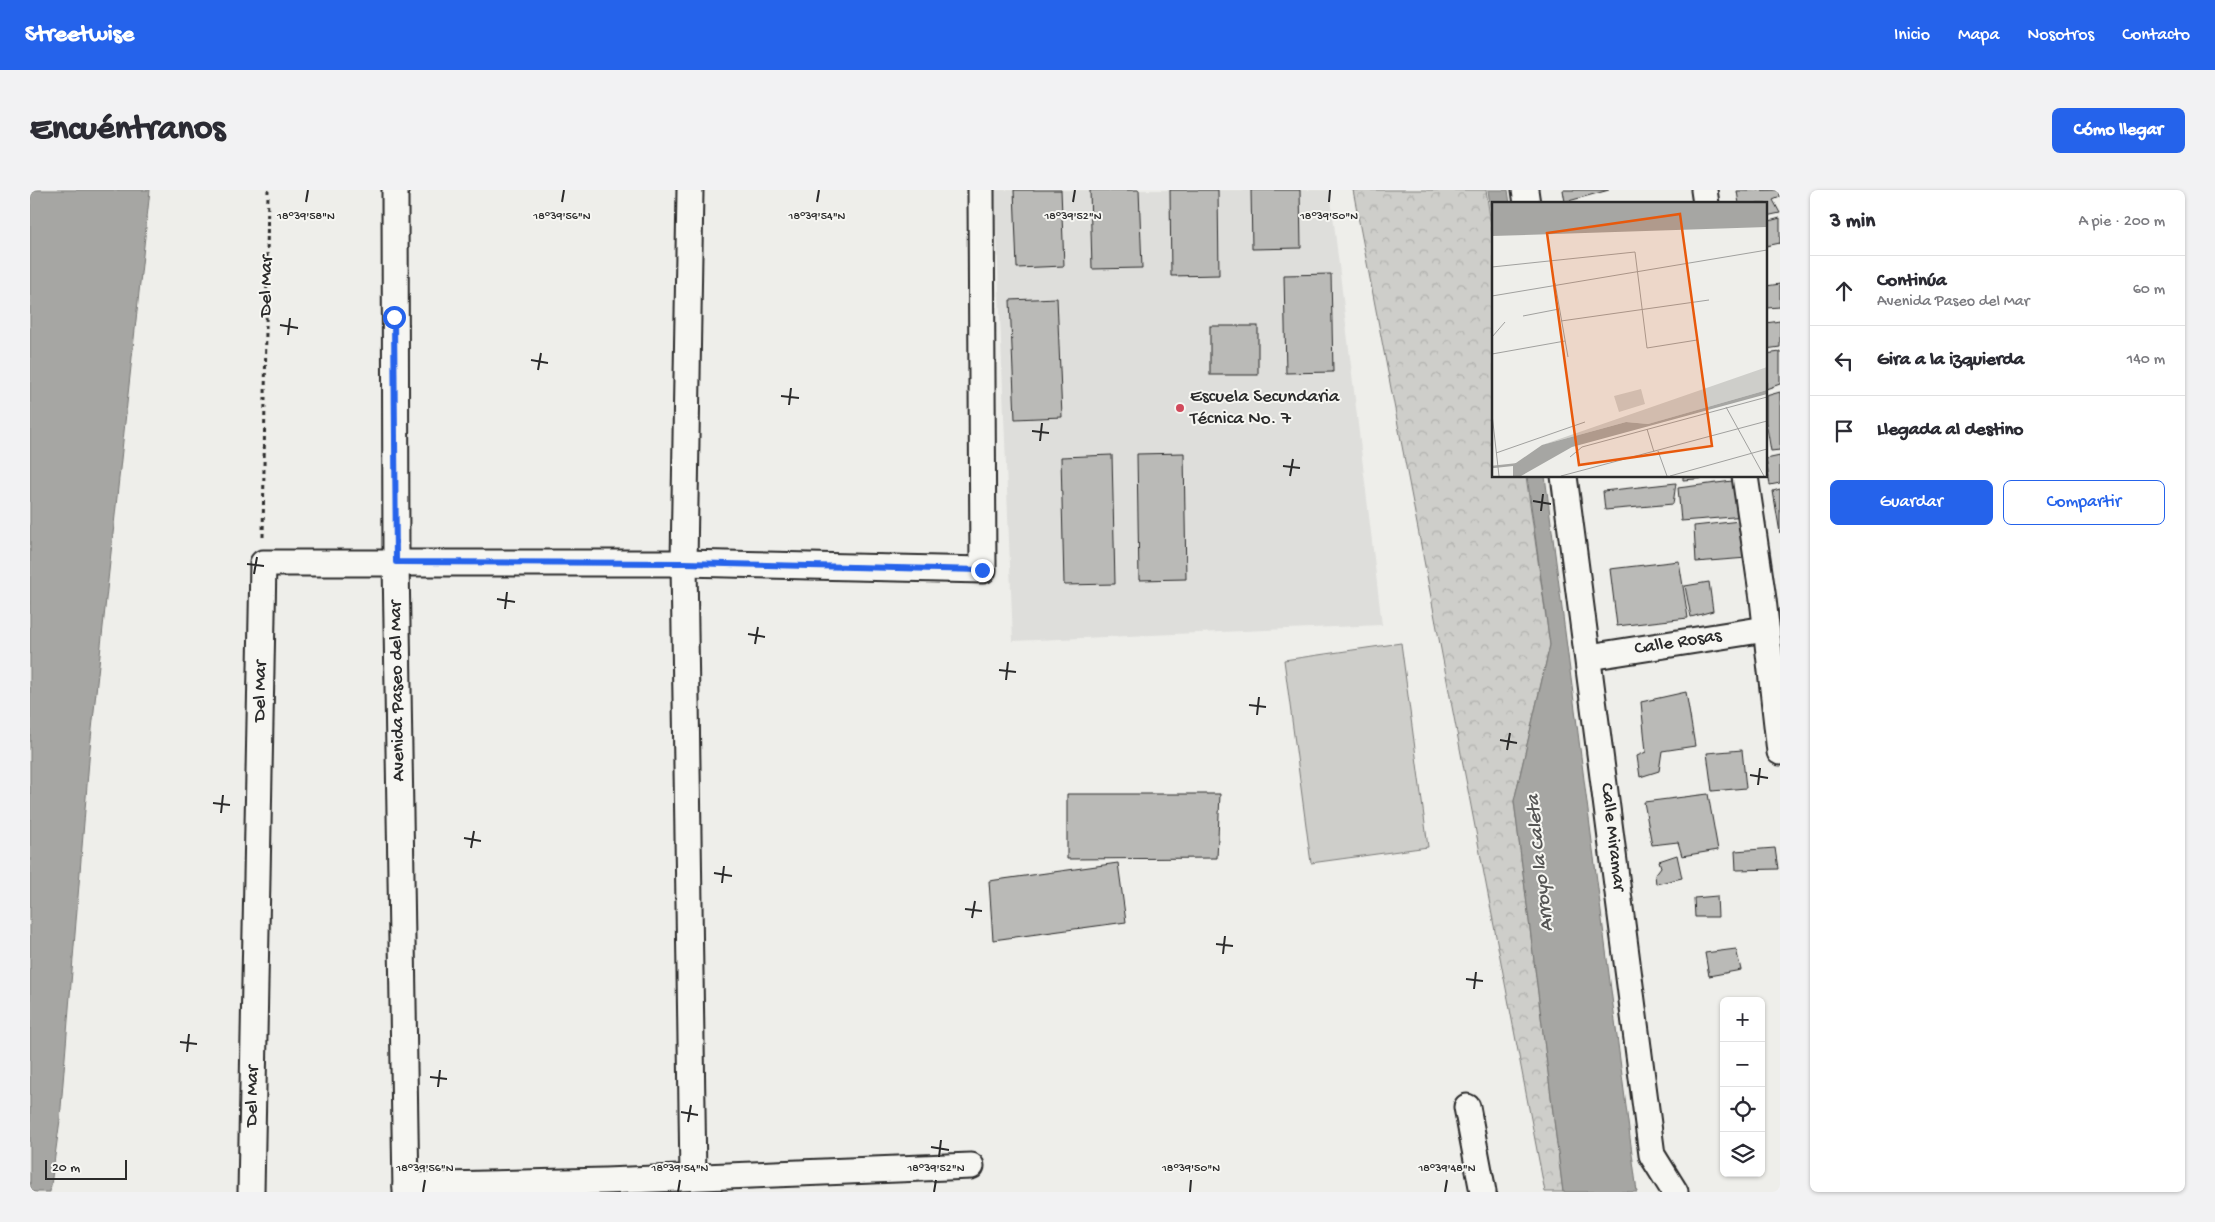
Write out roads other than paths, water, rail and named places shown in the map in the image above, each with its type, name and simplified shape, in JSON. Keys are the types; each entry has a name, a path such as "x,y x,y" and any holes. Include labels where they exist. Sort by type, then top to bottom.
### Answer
{"street":[{"name":"Avenida Paseo del Mar","path":"395,190 396,562 406,1189"},
{"path":"690,190 684,563 693,1177"},
{"path":"396,562 684,563 982,570 981,190"},
{"name":"Calle Miramar","path":"1564,478 1589,657 1652,1155 1675,1192"},
{"path":"1745,478 1771,597 1766,629 1780,752"},
{"name":"Del Mar","path":"251,1192 263,563 396,562"},
{"name":"Calle Rosas","path":"1589,657 1766,629"},
{"path":"1467,1107 1483,1192"},
{"path":"406,1189 693,1177 851,1181 971,1166"}],"water":[{"path":"30,190 150,190 90,748 60,1120 50,1192 30,1192"},
{"path":"1488,190 1508,190 1510,202 1492,202 1492,219"},
{"name":"Arroyo la Caleta","path":"1527,478 1545,478 1637,1192 1563,1192 1514,801 1550,645"}],"place":[{"name":"Escuela Secundaria Técnica No. 7","path":"1180,408"}]}
